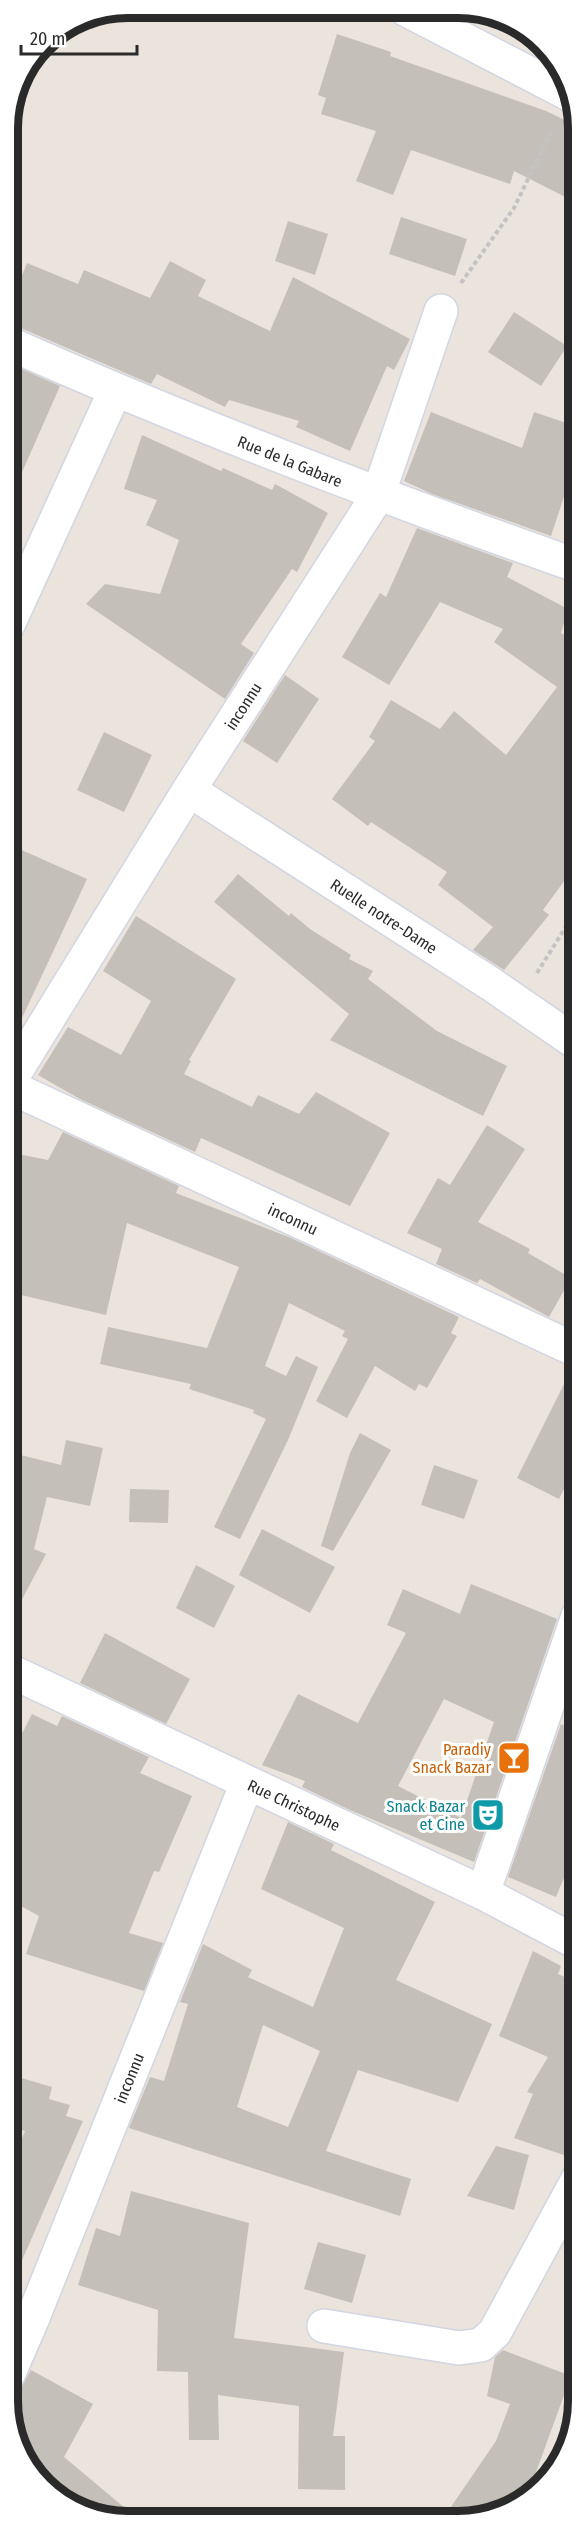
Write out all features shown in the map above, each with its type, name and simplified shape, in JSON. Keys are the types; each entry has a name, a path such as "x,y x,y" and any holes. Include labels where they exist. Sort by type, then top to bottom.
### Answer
{"street":[{"path":"422,18 561,90"},
{"name":"inconnu","path":"18,1069 189,790 378,495 441,311"},
{"name":"Rue de la Gabare","path":"18,347 115,391 378,495 568,562"},
{"path":"18,603 115,391"},
{"name":"Ruelle notre-Dame","path":"189,790 568,1037"},
{"name":"inconnu","path":"18,1090 568,1346"},
{"path":"483,1893 568,1645"},
{"name":"Rue Christophe","path":"18,1675 483,1893 568,1938"},
{"name":"inconnu","path":"18,2352 247,1783"},
{"path":"324,2326 459,2348 481,2345 495,2332 568,2197"}],"path":[{"path":"441,311 514,208 565,103"},
{"path":"518,1003 568,923"}],"building":[{"path":"337,34 391,52 390,56 546,111 568,121 568,198 514,171 510,184 411,150 393,195 356,181 376,131 321,114 326,98 318,95"},
{"path":"401,217 467,239 455,276 389,254"},
{"path":"288,221 328,234 315,275 275,261"},
{"path":"170,261 206,280 198,296 270,331 293,277 410,339 394,370 387,366 350,451 296,427 299,421 229,400 225,407 157,374 151,384 18,327 18,285 27,263 78,284 84,270 150,298"},
{"path":"514,312 567,346 541,386 488,352"},
{"path":"18,367 60,386 18,481"},
{"path":"431,412 522,448 534,412 568,424 568,484 551,536 432,494 404,481"},
{"path":"142,435 221,471 223,468 272,490 275,484 328,513 297,572 292,569 241,644 254,653 225,699 86,604 105,584 160,594 179,540 146,525 157,500 124,489"},
{"path":"417,528 513,563 507,577 568,609 561,633 568,637 568,876 543,910 549,915 504,970 473,950 493,927 438,885 447,872 371,822 368,826 332,799 375,741 369,737 391,700 440,729 454,711 506,755 557,687 494,642 503,629 440,602 389,685 342,657 380,593 386,597"},
{"path":"285,675 319,699 277,763 243,741"},
{"path":"104,732 152,755 124,812 77,790"},
{"path":"18,848 87,879 18,1027"},
{"path":"238,874 289,916 291,913 310,929 351,955 349,959 373,971 368,979 437,1031 507,1066 483,1116 330,1040 349,1014 214,902"},
{"path":"136,916 236,979 189,1060 191,1061 184,1074 252,1107 258,1095 299,1114 316,1092 390,1133 350,1206 201,1138 195,1152 80,1099 38,1075 68,1027 121,1055 151,1001 103,971"},
{"path":"487,1125 525,1149 478,1222 530,1249 528,1253 568,1276 568,1283 549,1317 480,1279 477,1283 436,1264 442,1249 407,1233 438,1178 450,1185"},
{"path":"63,1132 179,1186 176,1193 291,1238 459,1317 451,1333 457,1336 427,1388 419,1384 415,1391 375,1366 347,1418 316,1401 348,1339 342,1336 345,1331 289,1303 265,1366 286,1376 296,1356 318,1367 288,1440 240,1539 214,1527 266,1419 253,1413 254,1410 189,1389 191,1384 100,1364 108,1327 207,1348 239,1267 127,1223 106,1315 18,1294 18,1154 48,1160"},
{"path":"568,1376 568,1481 559,1499 517,1478"},
{"path":"360,1433 391,1450 333,1551 321,1546 350,1453"},
{"path":"66,1440 103,1448 90,1506 47,1497 34,1549 46,1554 18,1607 18,1454 61,1465"},
{"path":"434,1465 478,1480 464,1519 421,1505"},
{"path":"130,1489 169,1490 168,1523 129,1522"},
{"path":"262,1529 335,1567 310,1613 239,1575"},
{"path":"196,1565 235,1586 214,1628 176,1608"},
{"path":"471,1584 557,1619 474,1862 350,1810 302,1787 305,1781 262,1765 298,1694 358,1723 406,1633 387,1625 403,1589 460,1614","holes":["444,1699 494,1722 461,1818 398,1786"]},
{"path":"105,1633 190,1679 166,1724 80,1683"},
{"path":"32,1714 57,1726 62,1716 149,1757 140,1773 192,1796 159,1872 154,1871 129,1933 163,1943 144,1991 26,1954 39,1916 18,1904 18,1741"},
{"path":"561,1724 568,1727 568,1868 556,1897 508,1877"},
{"path":"288,1822 334,1844 331,1850 435,1902 396,1980 492,2024 458,2102 358,2070 326,2151 411,2179 400,2216 129,2128 150,2077 164,2081 188,2004 180,2002 203,1944 252,1970 248,1977 313,2007 344,1928 261,1889","holes":["263,2025 320,2051 288,2127 237,2107"]},
{"path":"533,1951 561,1966 558,1974 568,1978 568,2157 514,2138 533,2094 527,2092 548,2057 499,2036"},
{"path":"18,2077 52,2087 49,2099 70,2105 66,2116 83,2121 18,2269 18,2148 25,2131 18,2129"},
{"path":"496,2146 529,2155 514,2210 467,2196"},
{"path":"131,2191 249,2223 234,2338 344,2352 333,2436 345,2436 345,2490 298,2489 299,2406 218,2395 219,2440 189,2440 188,2372 157,2371 158,2310 78,2285 96,2228 120,2236"},
{"path":"318,2242 366,2255 352,2303 304,2289"},
{"path":"503,2350 568,2375 568,2384 532,2483 507,2500 493,2505 472,2510 448,2511 496,2441 510,2404 487,2396 495,2357"},
{"path":"31,2370 93,2404 64,2457 128,2511 107,2509 79,2500 45,2474 29,2450 22,2429 18,2401 18,2389 21,2388"}],"place":[{"name":"Paradiy Snack Bazar","path":"514,1758"},
{"name":"Snack Bazar et Cine","path":"488,1815"}]}
